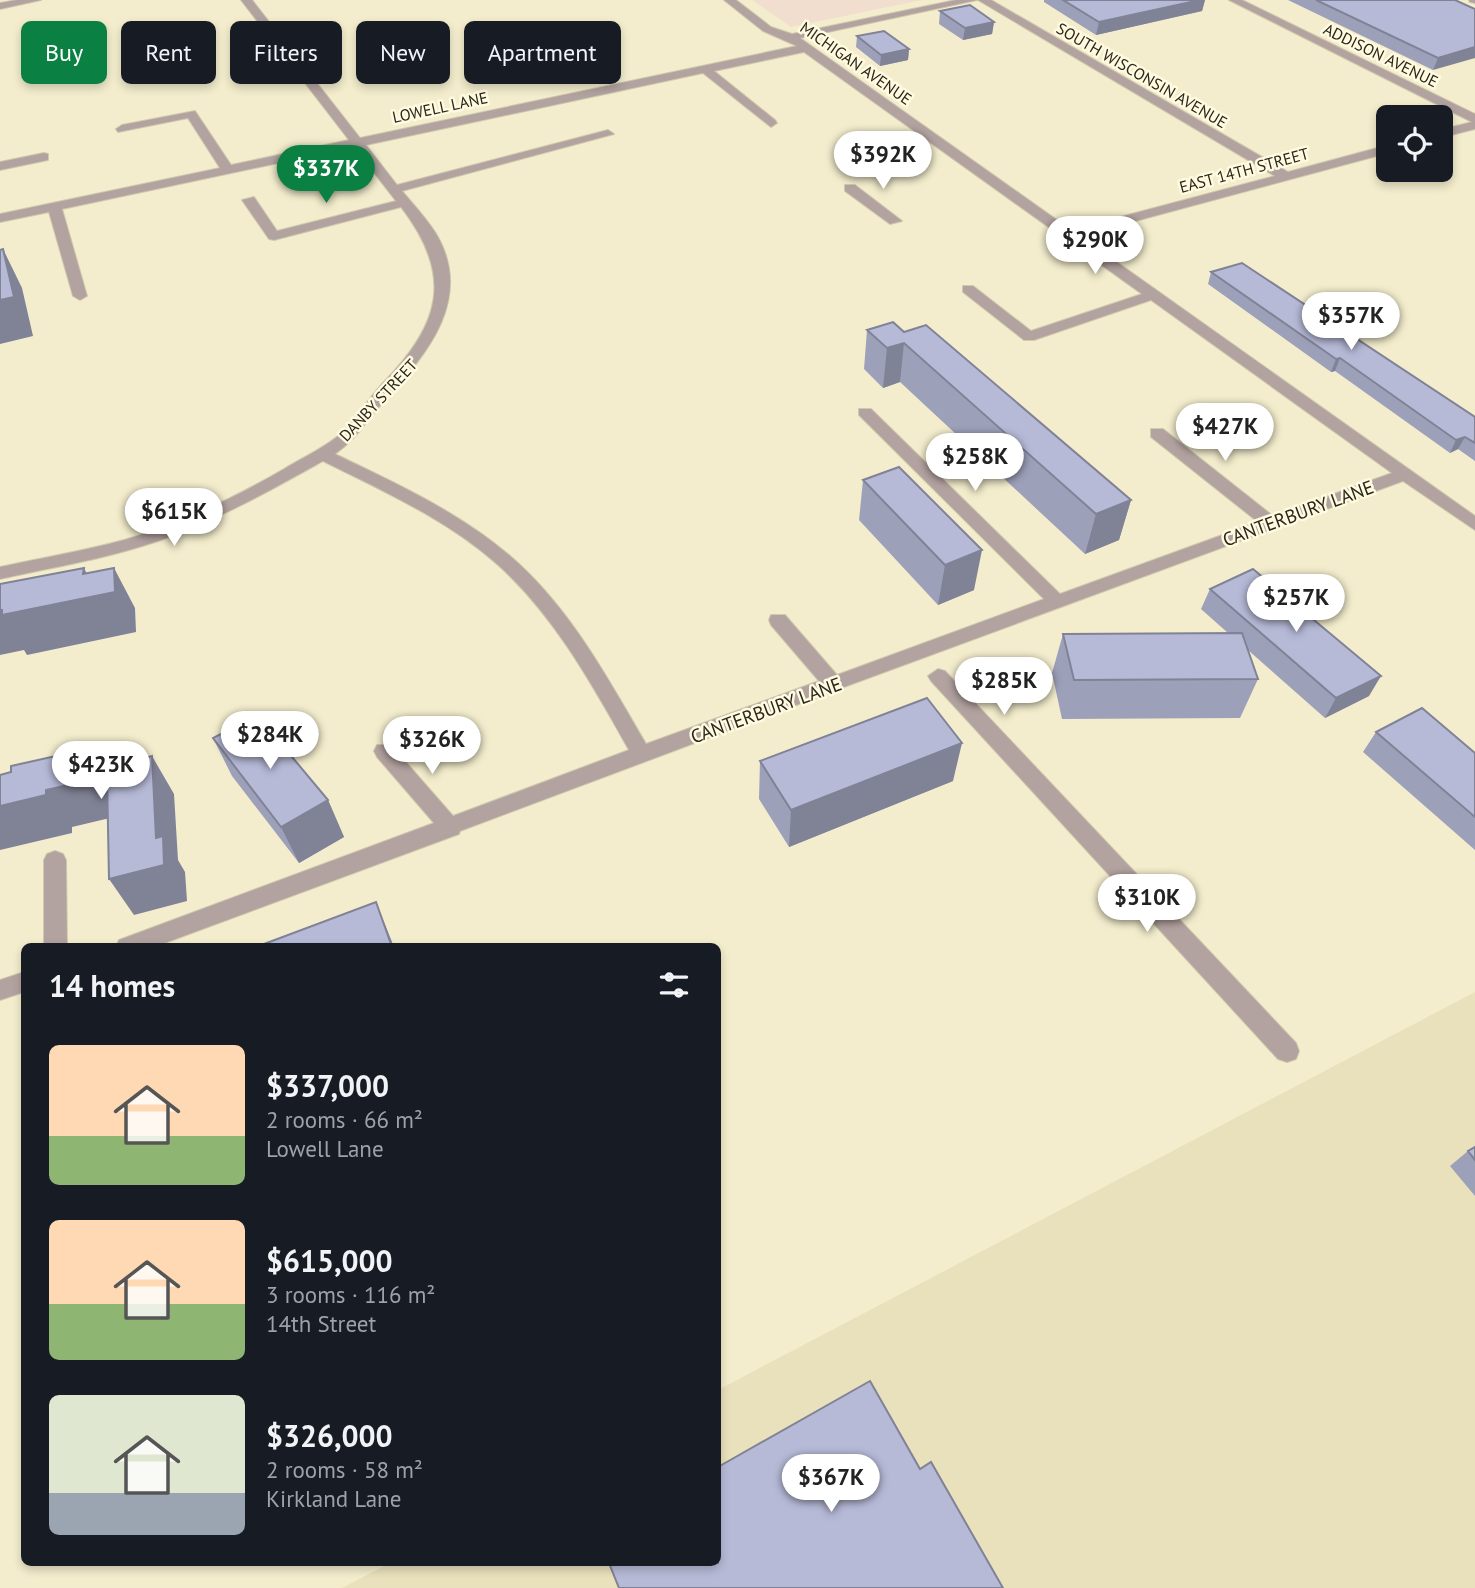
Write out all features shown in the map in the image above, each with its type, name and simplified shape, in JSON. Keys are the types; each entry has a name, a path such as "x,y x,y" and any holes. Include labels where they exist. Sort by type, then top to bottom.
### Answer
{"street":[{"path":"0,6 36,0"},
{"name":"DANBY STREET","path":"246,0 406,202 429,234 441,267 442,286 436,319 416,360 377,399 365,418 342,440 322,454 455,525 524,579 578,646 641,754"},
{"name":"MICHIGAN AVENUE","path":"729,0 767,29 791,37 1475,524"},
{"path":"791,37 972,0"},
{"name":"SOUTH WISCONSIN AVENUE","path":"983,0 1285,176"},
{"name":"ADDISON AVENUE","path":"1234,0 1475,119"},
{"name":"LOWELL LANE","path":"0,218 805,48"},
{"path":"705,69 771,123"},
{"path":"122,129 191,114 228,170"},
{"path":"1453,131 1475,125"},
{"path":"395,189 608,134"},
{"name":"EAST 14TH STREET","path":"1069,235 1376,152"},
{"path":"0,166 44,157"},
{"path":"850,188 895,221"},
{"path":"249,200 274,236 406,202"},
{"path":"54,206 80,296"},
{"path":"968,289 1029,337 1153,295"},
{"path":"865,412 1058,602"},
{"path":"1157,433 1270,523"},
{"path":"0,573 131,544 219,511 322,454"},
{"name":"CANTERBURY LANE","path":"138,943 451,828 641,754 1406,474"},
{"path":"778,620 835,685"},
{"path":"938,676 1287,1051"},
{"path":"384,751 451,828"},
{"path":"55,860 56,943"},
{"path":"0,990 21,983"}],"shaded area":[{"path":"752,0 922,0 791,27"},
{"path":"1475,992 1475,1588 342,1588 384,1566 721,1566 721,1388"}],"building":[{"path":"1063,0 1200,0 1099,22"},
{"path":"1316,0 1455,0 1475,9 1475,47 1438,58"},
{"path":"970,5 994,22 965,28 940,11"},
{"path":"884,31 909,49 881,55 857,36"},
{"path":"3,249 14,297 0,300 0,250"},
{"path":"1242,263 1475,417 1475,443 1465,437 1456,440 1211,272"},
{"path":"893,322 904,332 926,325 1131,500 1096,514 904,343 887,348 867,330"},
{"path":"899,467 982,550 945,565 863,480"},
{"path":"84,568 83,574 114,568 115,592 2,615 0,584"},
{"path":"1253,569 1381,676 1336,698 1210,589"},
{"path":"1242,633 1258,679 1074,680 1063,634"},
{"path":"927,698 962,743 791,810 760,761"},
{"path":"1422,708 1475,753 1475,817 1376,732"},
{"path":"257,715 328,800 281,827 213,738"},
{"path":"110,744 111,766 152,756 156,838 163,836 164,865 109,879 107,776 46,790 46,795 0,806 0,775 11,772 11,766"},
{"path":"376,902 391,943 267,943"},
{"path":"1475,1147 1475,1160 1468,1151"},
{"path":"870,1381 920,1469 931,1462 1003,1588 619,1588 610,1566 721,1566 721,1465"}]}
